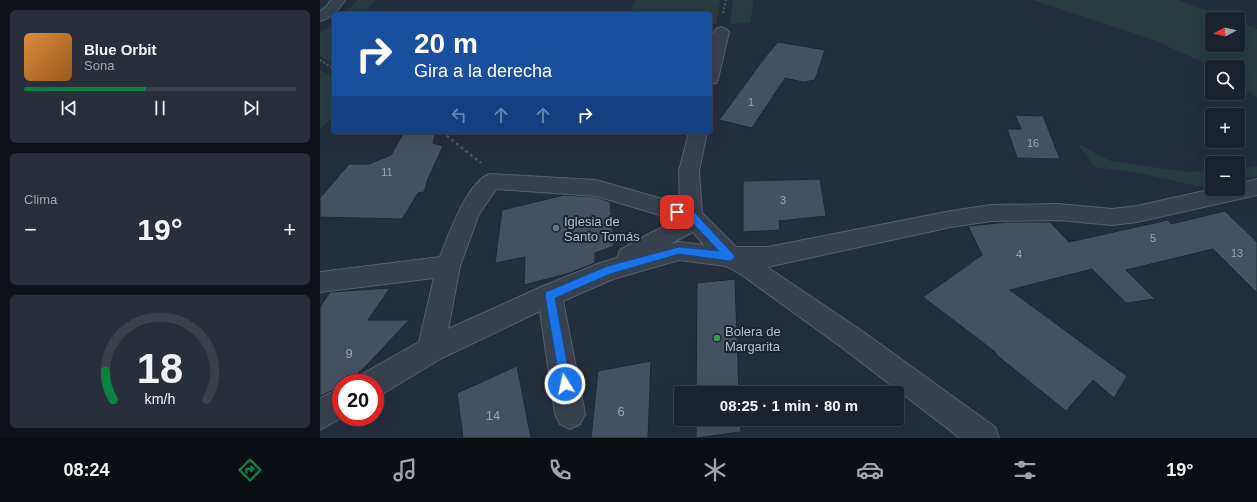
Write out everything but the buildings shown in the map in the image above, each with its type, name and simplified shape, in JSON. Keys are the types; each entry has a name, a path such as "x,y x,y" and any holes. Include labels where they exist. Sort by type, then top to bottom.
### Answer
{"street":[{"path":"320,17 331,10 338,0"},
{"path":"712,70 721,32"},
{"path":"694,218 689,171 698,134"},
{"path":"431,350 448,266 469,212 490,181 596,188 694,218 730,257 750,268 853,340 984,438"},
{"path":"384,377 431,350 550,295 608,270 679,250 730,257 768,257 951,219 991,213 1058,212 1112,217 1137,214 1257,187"},
{"path":"608,270 694,218"},
{"path":"320,282 448,266"},
{"path":"550,295 570,414"},
{"path":"320,415 332,408"}],"path":[{"path":"320,60 332,68"},
{"path":"445,134 479,160 490,181"}],"green space":[{"path":"358,0 375,0 366,12 347,12"},
{"path":"636,0 720,0 716,24 712,25 712,12 631,12"},
{"path":"733,0 754,0 750,23 730,24"},
{"path":"1033,0 1178,0 1211,12 1205,12 1205,52 1245,52 1245,25 1257,29 1257,97 1245,89 1245,60 1205,60 1205,63 1154,40"},
{"path":"332,24 332,63 320,56 320,32"},
{"path":"320,70 332,76 332,118 320,129"},
{"path":"1077,143 1110,161 1188,172 1205,171 1205,186 1201,187 1144,174 1095,167"},
{"path":"1257,166 1257,176 1245,179 1245,168"}],"place":[{"name":"Iglesia de Santo Tomás","path":"556,228"},
{"name":"Bolera de Margarita","path":"717,338"}],"route":[{"path":"565,384 550,295 608,270 679,250 730,257 691,216 677,212"}]}
